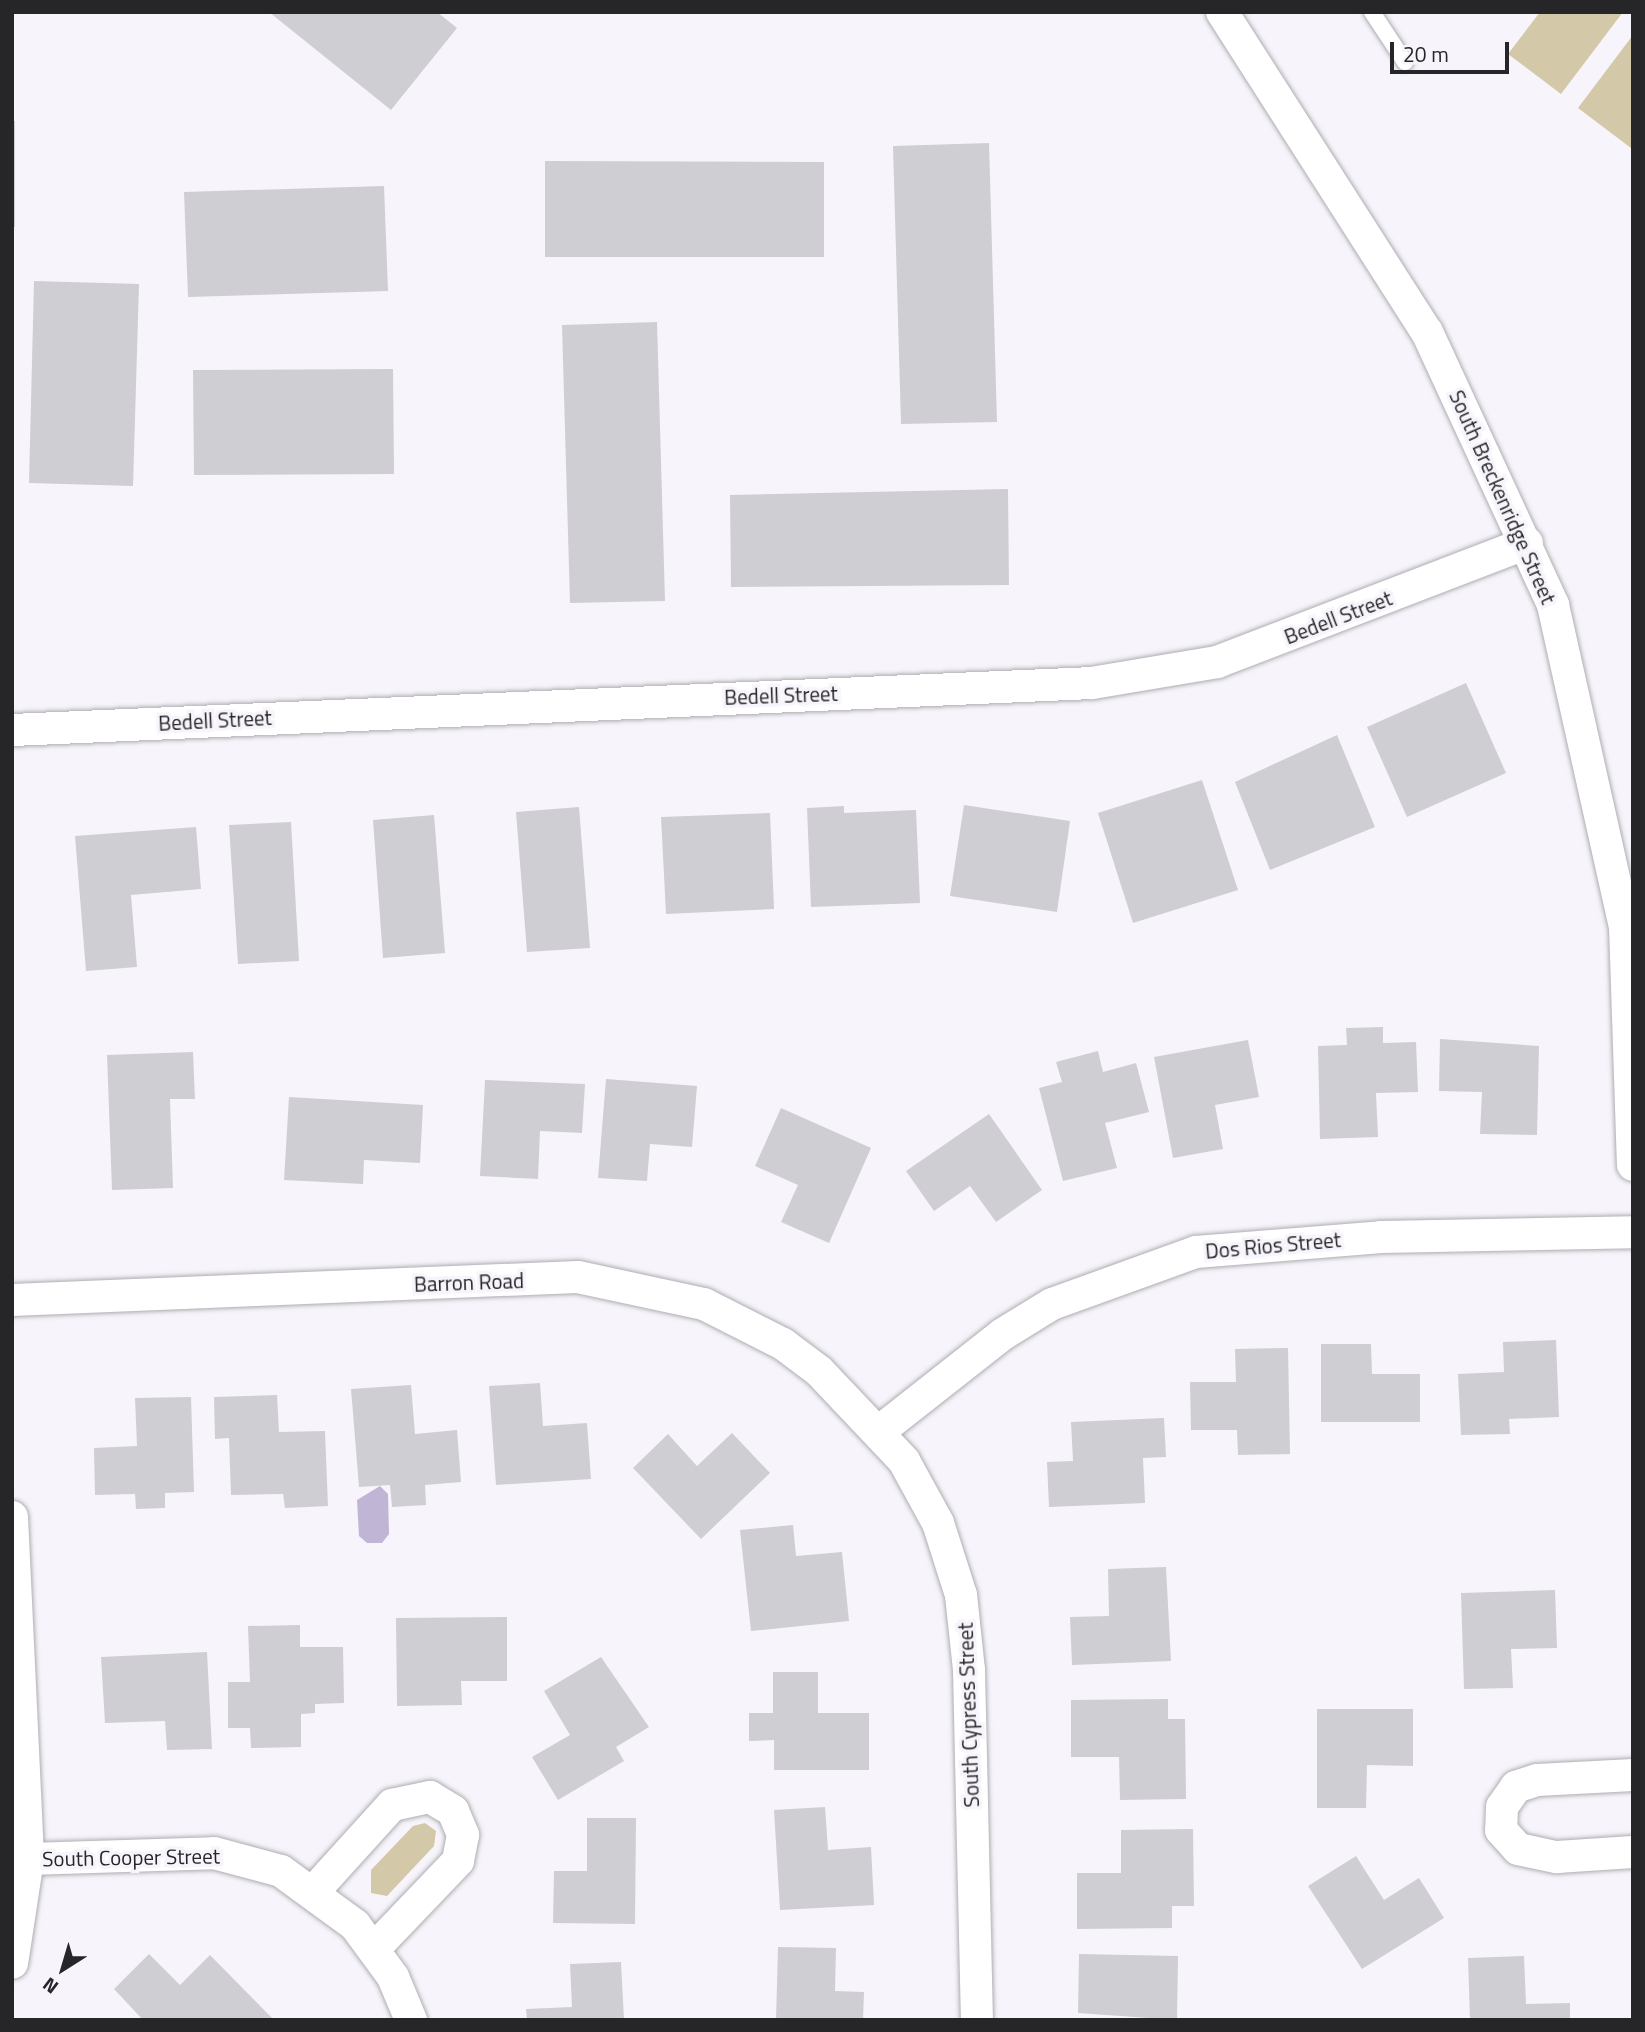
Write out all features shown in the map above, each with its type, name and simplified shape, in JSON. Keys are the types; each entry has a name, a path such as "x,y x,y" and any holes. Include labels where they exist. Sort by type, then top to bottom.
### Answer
{"street":[{"name":"South Breckenridge Street","path":"1222,12 1427,332 1527,543 1553,605 1629,925 1633,1166"},
{"name":"Bedell Street","path":"12,730 1092,682 1217,662 1527,543"},
{"name":"Dos Rios Street","path":"881,1430 1003,1334 1052,1304 1196,1252 1381,1237 1633,1232"},
{"name":"Barron Road","path":"12,1300 578,1278 620,1282 704,1304 764,1333 819,1371 881,1430"},
{"name":"South Cypress Street","path":"881,1430 938,1523 967,1633 977,2020"},
{"path":"12,1517 28,1859 12,1963"},
{"path":"1633,1774 1516,1787 1502,1807 1501,1830 1518,1849 1557,1857 1633,1852"},
{"path":"316,1890 397,1802 430,1797 453,1811 463,1835 458,1861 375,1948"},
{"name":"South Cooper Street","path":"28,1859 214,1853 281,1871 316,1890 375,1948 411,2020"}],"lane":[{"path":"1372,12 1405,62"}],"shaded area":[{"path":"1540,12 1623,12 1561,94 1508,54"},
{"path":"1633,35 1633,145 1631,148 1578,108"},
{"path":"380,1486 388,1494 389,1534 382,1543 367,1543 359,1536 357,1500"},
{"path":"425,1823 436,1831 434,1846 387,1896 371,1893 371,1870 413,1826"}],"building":[{"path":"269,12 437,12 457,28 391,110"},
{"path":"12,121 15,121 15,227 12,227"},
{"path":"989,143 997,422 901,424 893,146"},
{"path":"545,161 824,162 824,257 545,257"},
{"path":"384,186 388,291 188,297 184,192"},
{"path":"34,281 139,284 133,486 29,483"},
{"path":"657,322 665,601 570,603 562,325"},
{"path":"393,369 394,474 194,475 193,370"},
{"path":"1008,489 1009,585 731,587 730,495"},
{"path":"1466,683 1506,773 1407,817 1367,727"},
{"path":"1337,735 1375,827 1270,870 1235,782"},
{"path":"1202,780 1238,890 1133,923 1098,813"},
{"path":"964,805 1070,821 1057,912 950,896"},
{"path":"844,806 844,813 916,810 920,903 811,907 807,808"},
{"path":"579,807 590,948 527,952 516,812"},
{"path":"770,813 774,909 666,914 661,817"},
{"path":"434,815 445,953 383,958 373,820"},
{"path":"291,822 299,961 238,964 229,825"},
{"path":"196,827 201,889 131,895 137,967 86,971 75,836"},
{"path":"1383,1027 1383,1043 1416,1042 1418,1092 1376,1093 1378,1137 1320,1139 1318,1046 1347,1045 1346,1028"},
{"path":"1440,1039 1539,1046 1537,1135 1480,1134 1482,1092 1439,1091"},
{"path":"1248,1040 1259,1097 1215,1105 1223,1149 1173,1158 1154,1057"},
{"path":"1098,1051 1103,1072 1136,1063 1149,1112 1105,1123 1117,1168 1063,1181 1039,1088 1062,1082 1056,1062"},
{"path":"193,1052 195,1099 170,1099 173,1188 112,1190 107,1055"},
{"path":"606,1079 697,1086 692,1147 650,1144 647,1181 598,1178"},
{"path":"485,1080 585,1084 582,1133 540,1131 538,1179 480,1176"},
{"path":"289,1097 423,1105 420,1163 364,1160 363,1184 284,1180"},
{"path":"781,1108 871,1148 829,1243 781,1222 798,1185 755,1166"},
{"path":"989,1114 1042,1190 996,1222 970,1186 934,1211 906,1171"},
{"path":"1556,1340 1559,1417 1509,1419 1510,1434 1461,1435 1458,1374 1504,1372 1503,1342"},
{"path":"1321,1344 1371,1344 1372,1374 1420,1374 1420,1422 1321,1422"},
{"path":"1288,1348 1290,1454 1238,1455 1237,1430 1191,1430 1190,1382 1236,1382 1235,1349"},
{"path":"540,1383 543,1426 587,1423 591,1479 496,1485 489,1386"},
{"path":"411,1385 415,1434 457,1430 461,1482 425,1485 426,1505 392,1507 390,1485 359,1487 351,1389"},
{"path":"277,1395 279,1432 325,1431 328,1506 285,1508 283,1494 231,1495 229,1438 215,1439 214,1397"},
{"path":"191,1397 194,1492 165,1493 165,1508 136,1509 135,1494 95,1495 94,1448 137,1446 135,1398"},
{"path":"1164,1418 1166,1457 1143,1458 1145,1503 1049,1507 1047,1462 1073,1461 1071,1422"},
{"path":"732,1433 770,1473 701,1539 633,1468 668,1434 697,1466"},
{"path":"793,1525 796,1556 842,1552 849,1621 751,1631 740,1530"},
{"path":"1166,1567 1171,1661 1072,1665 1070,1617 1109,1616 1108,1569"},
{"path":"1555,1590 1557,1648 1511,1649 1513,1688 1464,1689 1461,1593"},
{"path":"507,1617 507,1681 461,1681 462,1705 397,1706 396,1618"},
{"path":"300,1625 300,1647 343,1647 344,1703 315,1704 315,1713 301,1714 301,1747 251,1748 250,1728 228,1728 228,1682 250,1682 248,1626"},
{"path":"207,1652 212,1749 167,1750 165,1721 105,1723 101,1657"},
{"path":"601,1657 649,1727 616,1747 624,1761 558,1800 532,1757 570,1735 544,1691"},
{"path":"773,1672 818,1672 818,1713 869,1713 869,1770 774,1770 774,1740 749,1741 749,1713 773,1713"},
{"path":"1168,1699 1168,1719 1185,1719 1186,1799 1120,1800 1119,1757 1071,1757 1071,1700"},
{"path":"1317,1709 1413,1709 1413,1766 1367,1765 1366,1808 1317,1808"},
{"path":"825,1807 828,1850 871,1847 874,1905 780,1910 774,1810"},
{"path":"587,1818 636,1818 635,1924 553,1923 554,1871 587,1871"},
{"path":"1193,1829 1194,1906 1172,1906 1172,1928 1077,1929 1077,1873 1121,1873 1121,1830"},
{"path":"1356,1856 1384,1900 1419,1878 1444,1918 1362,1969 1308,1886"},
{"path":"778,1947 836,1948 835,1991 864,1992 863,2020 776,2020"},
{"path":"149,1954 180,1985 210,1955 274,2020 143,2020 114,1989"},
{"path":"1079,1954 1178,1956 1177,2020 1078,2013"},
{"path":"1524,1956 1526,2004 1570,2003 1570,2020 1470,2020 1468,1958"},
{"path":"621,1962 624,2020 527,2020 526,2009 572,2007 570,1964"}]}
